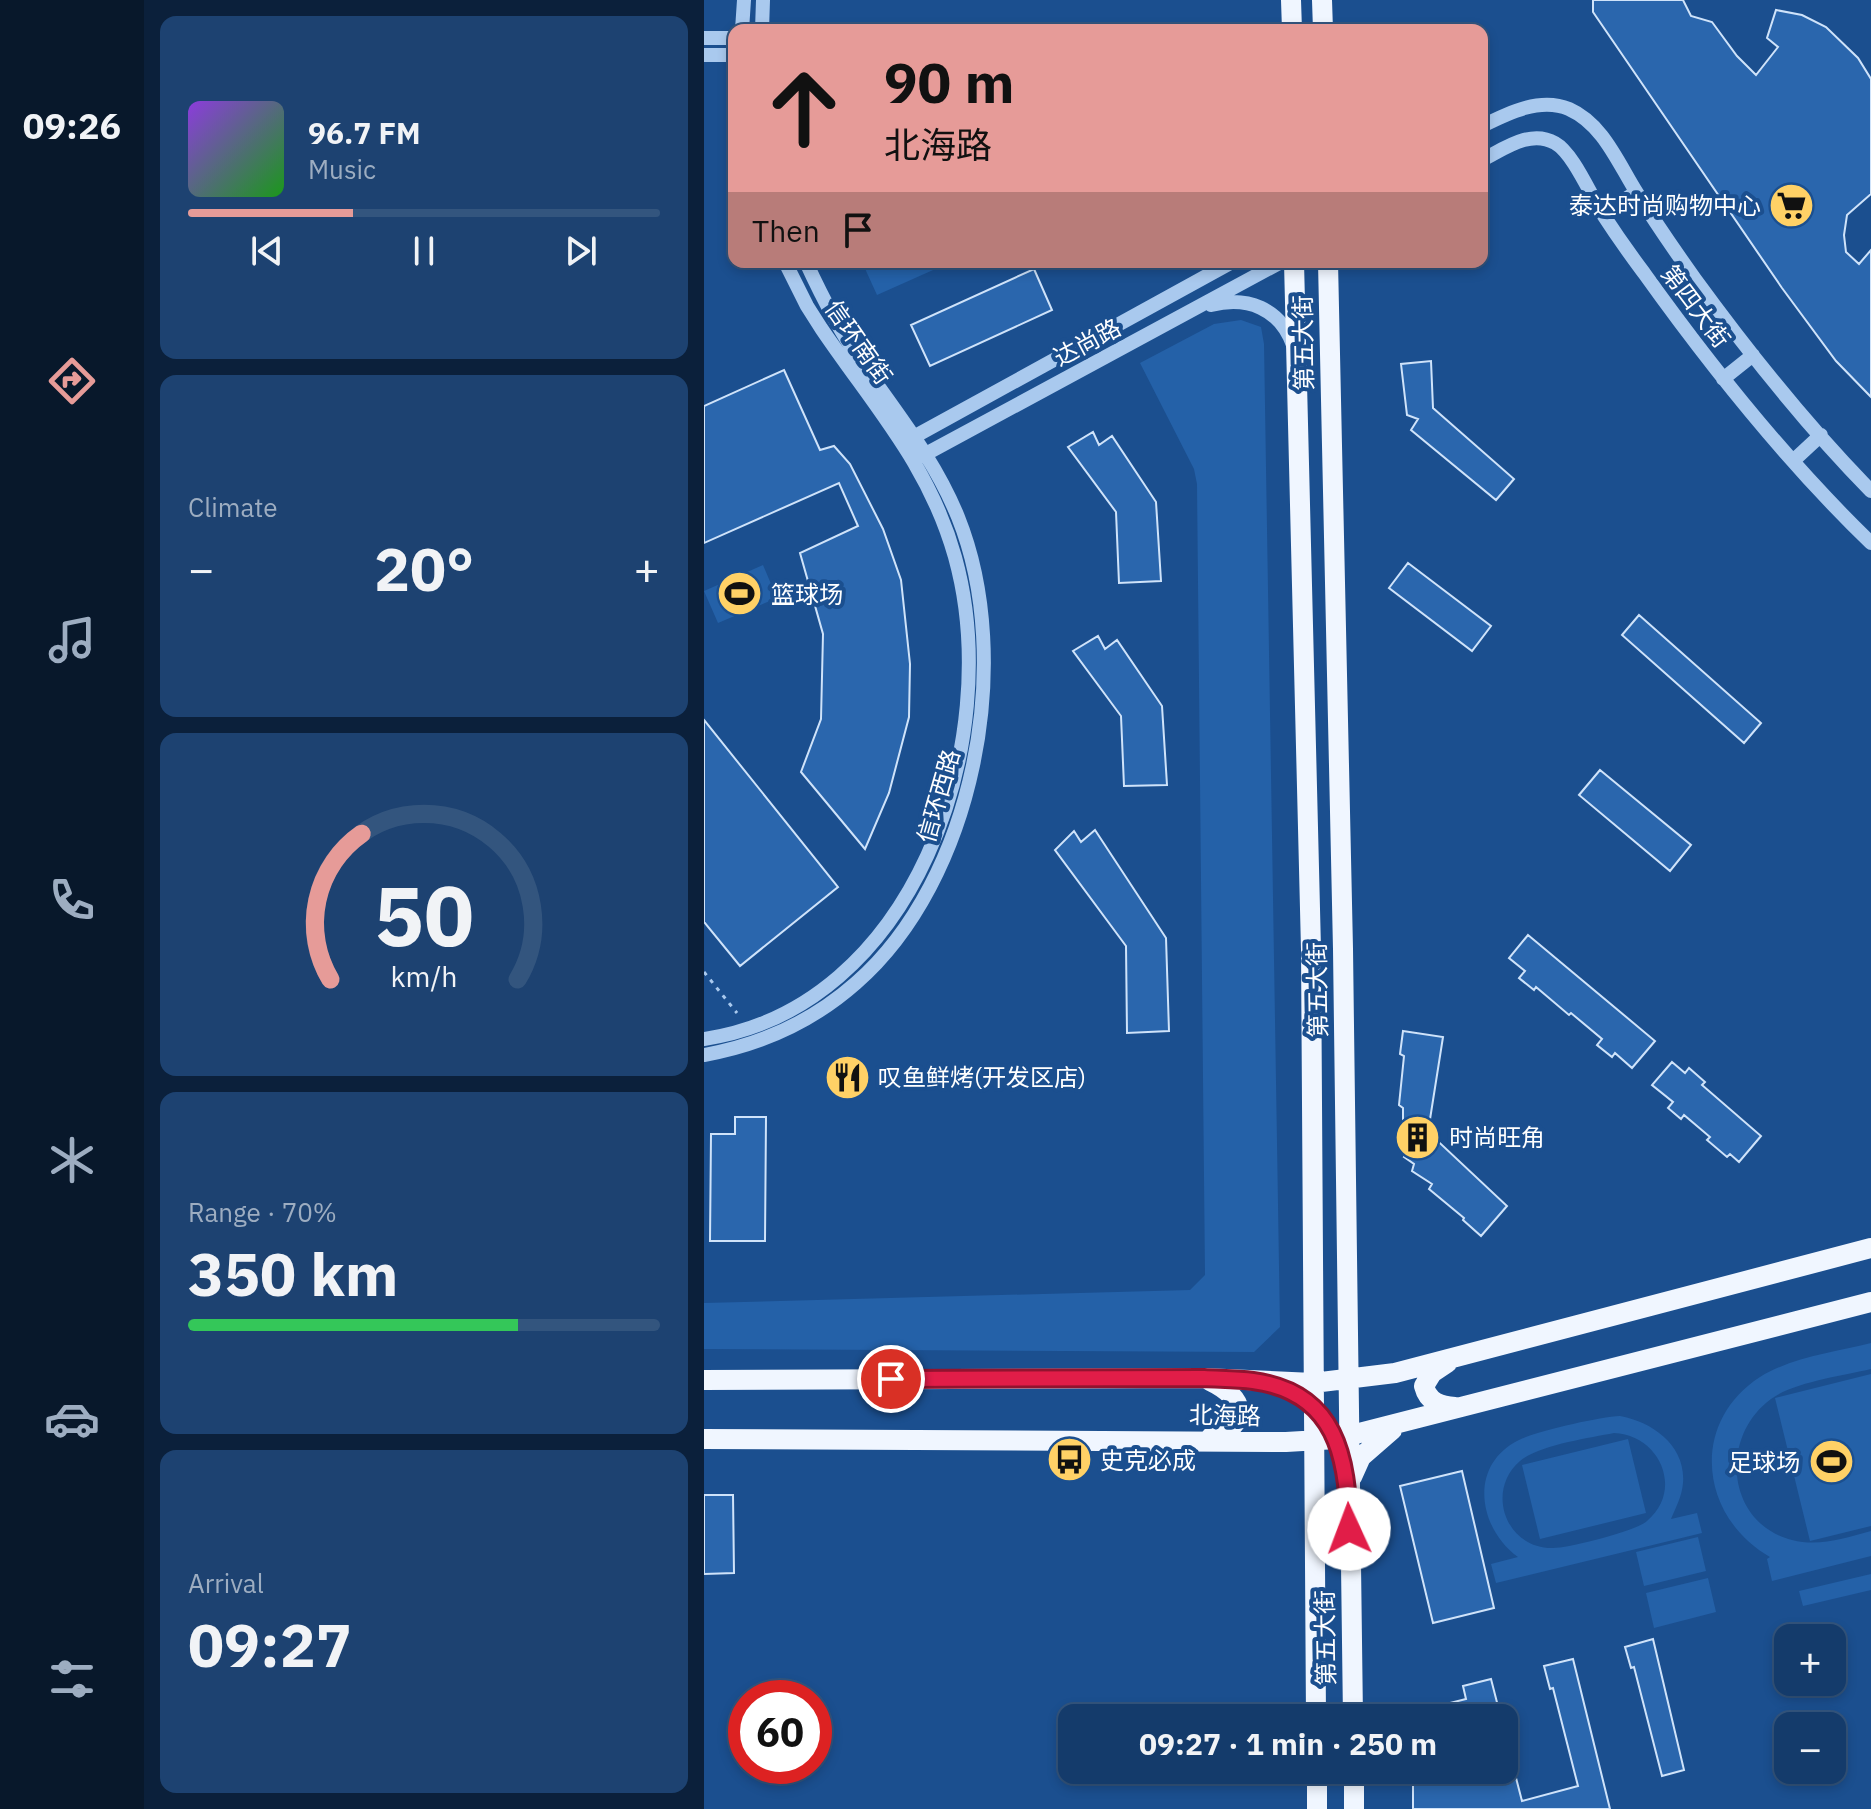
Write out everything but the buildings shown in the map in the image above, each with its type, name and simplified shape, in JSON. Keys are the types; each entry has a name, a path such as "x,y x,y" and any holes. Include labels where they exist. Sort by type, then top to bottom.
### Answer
{"main road":[{"path":"1291,0 1292,24"},
{"path":"1322,0 1323,24"},
{"name":"第五大街","path":"1294,268 1311,949 1312,1322 1338,1394"},
{"name":"第五大街","path":"1316,1704 1314,1496 1331,1437 1348,1320 1328,268"},
{"path":"1338,1394 1395,1373 1871,1248"},
{"name":"北海路","path":"704,1439 1253,1441 1331,1437 1405,1422 1871,1302"},
{"path":"1348,1320 1352,1343 1363,1363 1375,1370 1395,1373"},
{"path":"1458,1357 1426,1379 1426,1394 1441,1405 1470,1405"},
{"path":"1203,1440 1227,1433 1237,1424 1239,1414 1237,1399 1224,1387 1204,1378"},
{"name":"北海路","path":"704,1380 1251,1380 1338,1394 1371,1421 1405,1422"},
{"path":"1251,1380 1281,1388 1313,1405"},
{"name":"第五大街","path":"1338,1394 1313,1405 1331,1437 1349,1497 1353,1704"},
{"path":"1349,1497 1353,1472 1361,1457 1387,1432 1405,1422"},
{"path":"1253,1441 1281,1448 1298,1458 1310,1475 1314,1496"},
{"path":"1317,1784 1317,1809"},
{"path":"1354,1784 1354,1809"}],"street":[{"path":"742,24 744,0"},
{"path":"762,24 763,0"},
{"path":"704,38 728,38"},
{"path":"704,55 728,55"},
{"name":"第四大街","path":"1488,123 1527,108 1549,104 1585,118 1603,138 1687,268 1753,355 1871,491"},
{"name":"第四大街","path":"1488,157 1529,138 1557,143 1642,270 1723,379 1793,461 1871,543"},
{"path":"1603,214 1636,192"},
{"name":"信环南街","path":"788,268 814,317 909,440"},
{"name":"信环南街","path":"809,268 851,347 909,440"},
{"name":"达尚路","path":"909,440 1221,268"},
{"name":"达尚路","path":"921,457 1270,268"},
{"path":"1187,313 1230,301 1265,309 1283,323 1297,362"},
{"path":"1723,379 1753,355"},
{"path":"1793,461 1821,435"},
{"name":"信环西路","path":"704,1055 771,1036 809,1016 855,984 881,958 913,914 950,843 969,776 979,722 983,668 981,629 977,591 954,507 909,440"},
{"name":"信环西路","path":"704,1039 771,1020 821,991 851,968 894,916 931,849 959,754 968,661 966,613 955,558 921,457"}],"path":[{"path":"704,972 749,1028"}],"shaded area":[{"path":"865,268 938,268 877,295"},
{"path":"1241,320 1261,327 1264,344 1280,1327 1254,1352 704,1349 704,1303 1190,1290 1205,1275 1197,484 1194,469 1140,363 1214,324"},
{"name":"篮球场","path":"763,565 777,598 718,623 704,591"},
{"path":"1871,1343 1871,1369 1805,1384 1781,1393 1754,1415 1743,1435 1737,1456 1737,1477 1743,1498 1754,1516 1770,1531 1792,1540 1812,1543 1871,1531 1871,1556 1772,1581 1767,1559 1770,1557 1747,1540 1729,1518 1717,1495 1712,1469 1714,1444 1722,1419 1737,1396 1772,1370 1814,1356"},
{"name":"足球场","path":"1871,1374 1871,1526 1810,1541 1775,1398"},
{"path":"1620,1416 1644,1424 1673,1447 1683,1470 1683,1483 1671,1519 1697,1513 1702,1533 1496,1583 1491,1564 1518,1557 1504,1545 1487,1514 1484,1497 1492,1465 1503,1451 1528,1436","holes":["1614,1433 1644,1443 1654,1454 1662,1466 1665,1480 1664,1494 1658,1508 1647,1521 1602,1538 1553,1548 1537,1546 1513,1529 1506,1516 1504,1487 1509,1473 1520,1461 1528,1455 1565,1443"]},
{"path":"1628,1439 1646,1513 1540,1539 1522,1465"},
{"path":"1698,1537 1706,1571 1644,1586 1636,1552"},
{"path":"1871,1574 1871,1590 1803,1606 1799,1591"},
{"path":"1708,1578 1716,1612 1654,1628 1646,1593"}],"place":[{"name":"泰达时尚购物中心","path":"1792,205"},
{"name":"篮球场","path":"740,594"},
{"name":"叹鱼鲜烤(开发区店)","path":"847,1077"},
{"name":"时尚旺角","path":"1418,1137"},
{"name":"史克必成","path":"1069,1460"},
{"name":"足球场","path":"1831,1462"}],"route":[{"path":"891,1379 1204,1378 1251,1380 1281,1388 1313,1405 1331,1429 1345,1470 1349,1529"}]}
